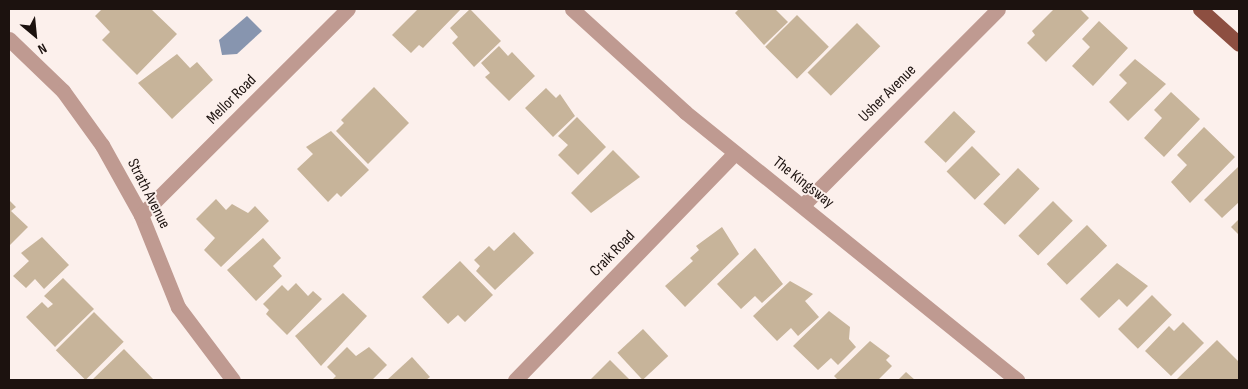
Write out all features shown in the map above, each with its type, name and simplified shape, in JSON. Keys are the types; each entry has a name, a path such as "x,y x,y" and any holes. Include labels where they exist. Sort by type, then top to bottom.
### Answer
{"main road":[{"path":"1200,9 1239,44"}],"street":[{"name":"Mellor Road","path":"141,215 348,9"},
{"name":"The Kingsway","path":"572,9 735,153 803,204 1017,380"},
{"name":"Usher Avenue","path":"803,204 998,9"},
{"name":"Strath Avenue","path":"9,39 63,91 102,145 141,215 178,307 233,380"},
{"name":"Craik Road","path":"515,380 735,153"}],"water":[{"path":"247,16 262,31 237,54 222,55 219,40"}],"building":[{"path":"102,9 151,9 177,34 137,75 102,40 110,32 95,16"},
{"path":"418,9 461,9 423,48 419,45 411,53 392,35"},
{"path":"470,9 501,41 474,67 452,43 458,37 450,28"},
{"path":"739,9 775,9 788,22 764,45 735,13"},
{"path":"1054,9 1080,9 1089,18 1046,62 1027,43 1035,35 1032,31"},
{"path":"797,15 829,47 797,79 765,47"},
{"path":"1099,21 1128,48 1093,86 1072,66 1090,47 1082,39"},
{"path":"857,23 880,46 831,96 808,72"},
{"path":"499,46 508,56 512,52 535,76 509,101 485,77 490,73 481,63"},
{"path":"177,54 190,68 197,62 213,80 172,119 138,83"},
{"path":"1135,59 1166,84 1128,121 1109,102 1127,83 1119,75"},
{"path":"374,87 409,123 368,164 336,131 344,123 341,120"},
{"path":"546,88 556,98 560,94 575,116 553,137 525,108"},
{"path":"1171,92 1200,119 1164,157 1144,138 1162,118 1154,110"},
{"path":"954,111 976,132 946,163 924,142"},
{"path":"577,117 606,147 578,175 558,155 568,145 558,136"},
{"path":"1204,127 1235,157 1190,203 1171,182 1187,165 1177,155"},
{"path":"331,131 369,170 341,197 337,193 328,202 297,169 313,154 306,147"},
{"path":"972,146 1000,174 975,200 947,171"},
{"path":"613,150 640,177 591,213 571,193"},
{"path":"1239,166 1239,202 1222,218 1204,200"},
{"path":"1018,168 1040,189 1005,225 983,204"},
{"path":"216,199 226,210 232,204 248,213 255,206 269,221 221,267 204,250 215,238 196,219"},
{"path":"9,200 16,207 11,211 28,227 9,246"},
{"path":"1053,201 1073,221 1038,255 1018,236"},
{"path":"1239,219 1239,235 1231,227"},
{"path":"1087,225 1107,246 1067,285 1047,264"},
{"path":"722,227 739,254 685,307 665,286 693,261 690,258 699,250 696,246"},
{"path":"514,232 534,253 495,290 476,271 480,266 474,260 489,246 494,251"},
{"path":"42,237 69,265 44,289 35,279 26,288 13,276 29,261 21,253"},
{"path":"263,238 281,258 273,266 282,276 256,301 227,270"},
{"path":"755,248 783,284 762,303 755,296 741,309 717,284"},
{"path":"460,261 493,295 465,322 458,315 448,324 422,297"},
{"path":"1117,263 1148,286 1127,307 1119,299 1099,318 1080,299"},
{"path":"63,278 94,309 55,347 26,317 42,302 48,308 53,304 44,296"},
{"path":"790,281 813,294 805,301 819,317 798,336 791,328 777,341 753,316"},
{"path":"296,283 308,296 313,291 322,299 287,335 266,314 269,310 263,304 282,285 288,291"},
{"path":"343,293 367,316 321,366 295,336"},
{"path":"1152,295 1172,315 1138,349 1118,329"},
{"path":"829,311 850,327 849,339 856,347 838,365 831,358 818,370 793,346"},
{"path":"94,312 124,342 86,380 56,350"},
{"path":"1183,322 1204,343 1171,376 1145,351 1169,326 1174,331"},
{"path":"643,329 668,356 643,380 617,353"},
{"path":"1217,340 1239,362 1239,380 1176,380"},
{"path":"870,341 890,356 886,360 892,366 878,380 838,380 834,376"},
{"path":"347,347 356,356 369,347 387,365 372,380 332,380 336,376 327,367"},
{"path":"124,349 153,379 92,380"},
{"path":"412,357 430,377 426,380 387,380"},
{"path":"610,360 630,380 590,380"},
{"path":"906,372 915,380 898,380"}]}
